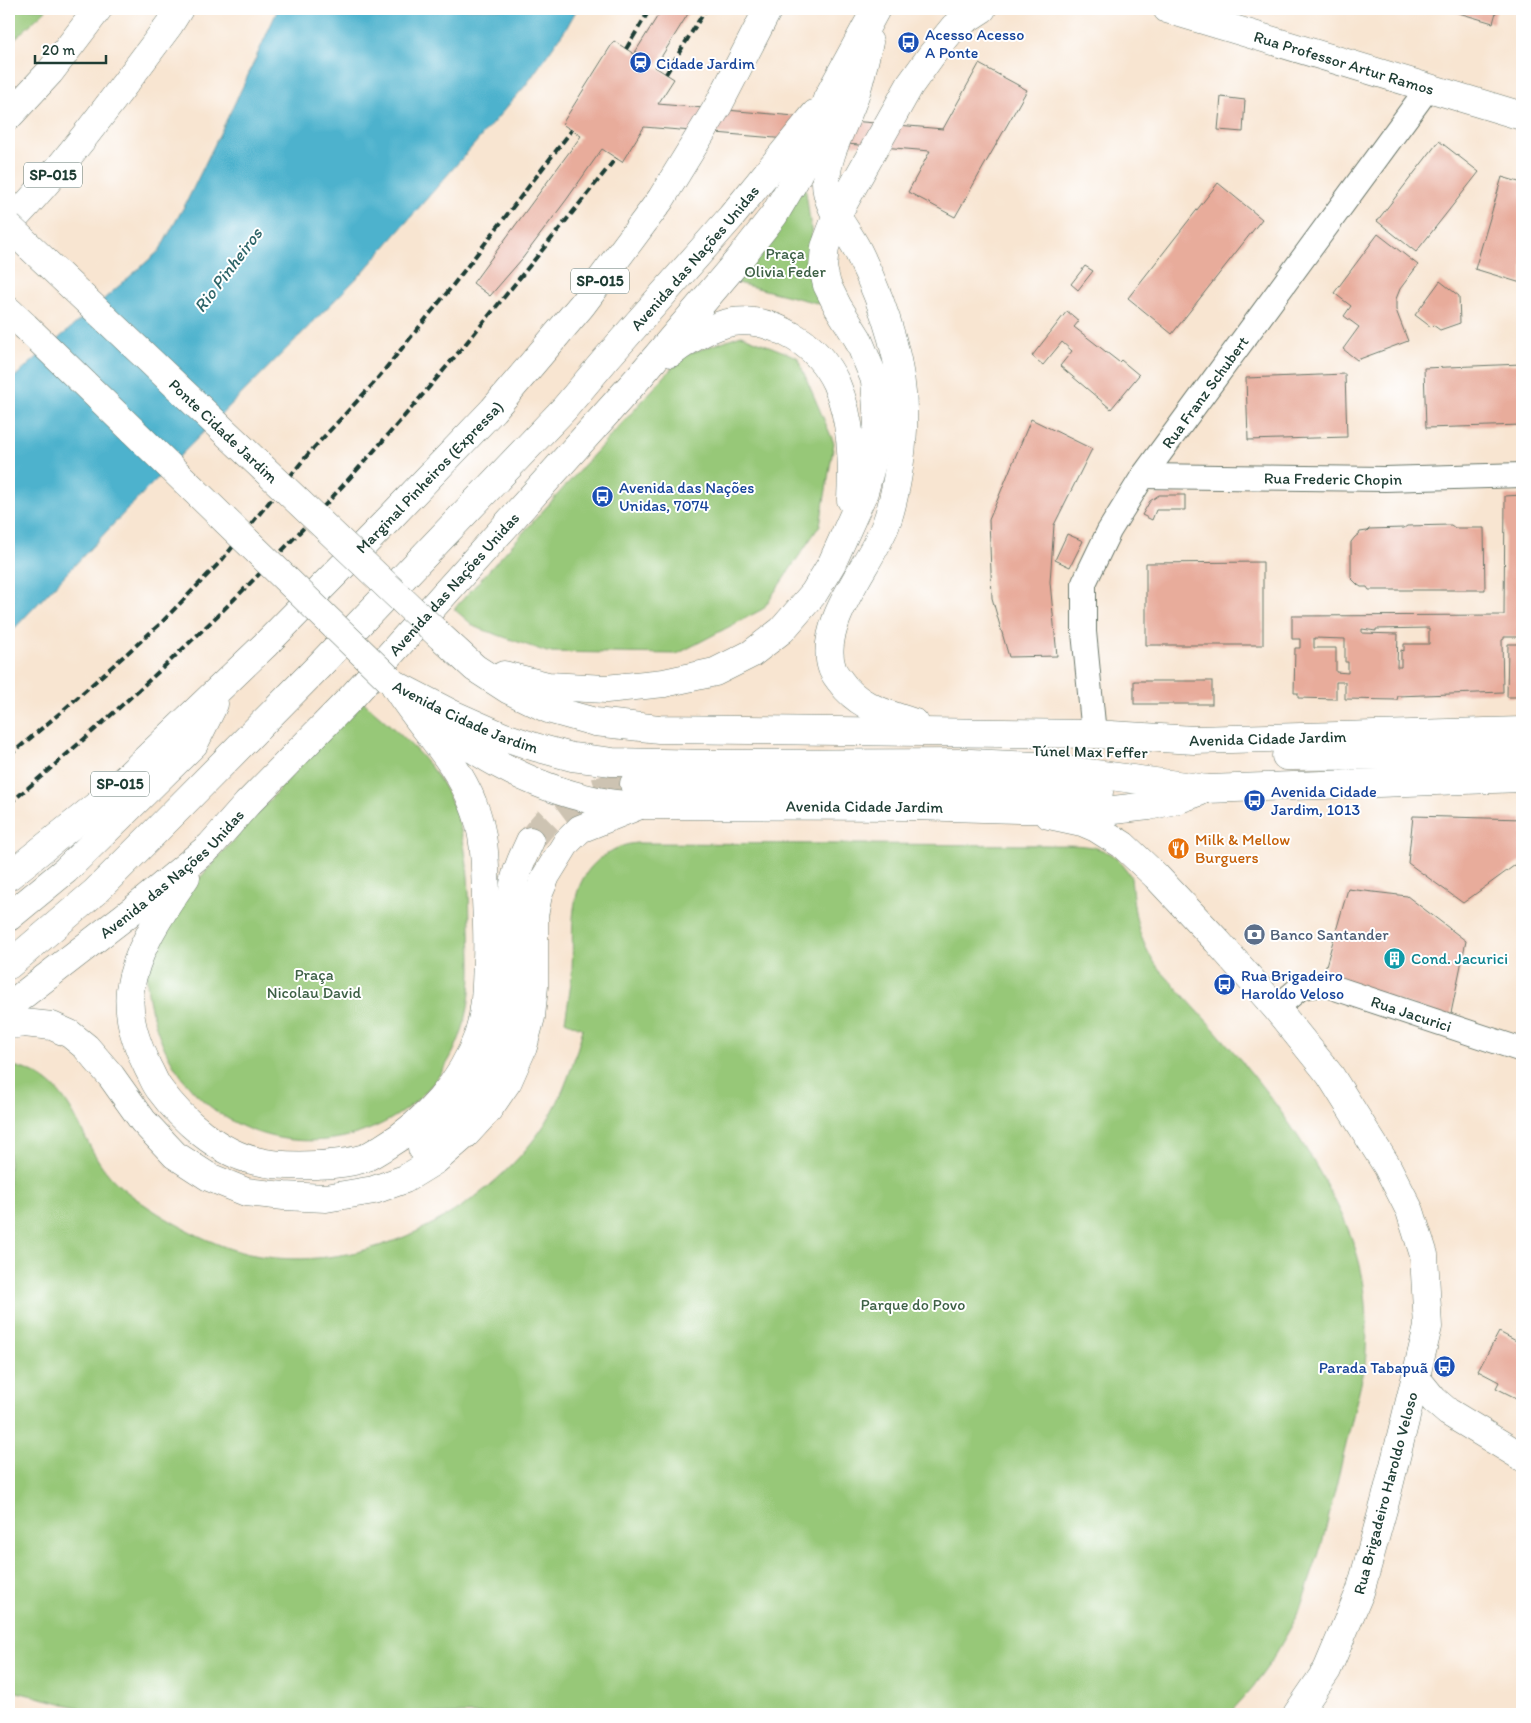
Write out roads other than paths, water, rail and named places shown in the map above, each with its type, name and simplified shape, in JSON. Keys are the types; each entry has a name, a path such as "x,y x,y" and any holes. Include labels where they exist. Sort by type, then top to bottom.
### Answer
{"main road":[{"path":"9,116 50,72 98,9"},
{"name":"SP-015","path":"9,225 41,191 95,125 179,9"},
{"name":"Marginal Pinheiros (Expressa)","path":"9,876 101,802 224,685 387,521 493,410 582,305 661,199 718,106 768,9"},
{"path":"877,9 856,92 829,162 826,183 830,202 857,249 887,321 900,374 903,428 896,481 887,521 880,539 840,609 830,637 829,652 832,668 846,689 862,702 880,712 943,732"},
{"name":"Avenida das Nações Unidas","path":"9,1006 133,910 210,846 351,698 640,376 741,257 774,215 795,180 810,149 827,99 877,9"},
{"path":"475,668 548,686 606,689 664,683 715,672 751,654 782,630 814,593 832,563 867,482 878,424 875,380 858,339 827,285 823,268 825,247 837,215 910,85 954,26 982,9"},
{"name":"Rua Professor Artur Ramos","path":"1167,9 1522,116"},
{"name":"Avenida das Nações Unidas","path":"9,965 95,892 151,836 326,659 564,409 730,217 827,99"},
{"name":"Ponte Cidade Jardim","path":"9,225 439,635"},
{"path":"9,311 391,682 452,764 473,803 485,848 488,947 485,1003 478,1035 466,1061 450,1088 425,1115 398,1139 366,1157 334,1164 297,1166 255,1161 220,1146 188,1122 158,1088 137,1044 130,1015 130,990 140,953 154,927 185,879 210,846"},
{"path":"640,376 687,341 712,328 737,321 764,322 781,329 805,344 825,363 836,384 848,422 852,468 850,520"},
{"name":"Avenida Cidade Jardim","path":"439,635 475,668 509,690 548,709 595,722 659,729 1094,734 1194,740 1522,731"},
{"name":"Avenida Cidade Jardim","path":"391,682 450,713 502,736 572,757 612,762 710,764 980,763 1036,766 1208,788 1522,778"},
{"name":"Avenida Cidade Jardim","path":"391,682 437,722 473,749 506,768 546,786 580,797 610,803 637,795 912,806 1113,810 1148,806 1179,799 1208,788"},
{"path":"9,917 66,870 194,744 224,685"},
{"name":"Túnel Max Feffer","path":"659,729 706,741 1271,756 1522,755"},
{"path":"9,1025 24,1023 52,1026 70,1034 86,1047 111,1076 142,1121 176,1155 210,1177 246,1192 326,1198 374,1190 405,1179 436,1160 466,1134 488,1110 508,1081 523,1047 531,1017 534,986 534,916 538,894 546,876 567,842 580,829 637,795 717,782 889,784 1119,793 1208,788"},
{"name":"Rua Brigadeiro Haroldo Veloso","path":"1018,809 1082,822 1096,828 1123,845 1156,876 1217,941 1276,1008 1330,1076 1387,1166 1410,1211 1424,1255 1428,1327 1385,1502 1360,1592 1327,1670 1297,1714"},
{"path":"326,1198 388,1172 406,1161 438,1136 465,1106 480,1084 494,1059 503,1035 510,1001 514,883 520,863 530,841"},
{"path":"1416,1378 1434,1400 1448,1412 1522,1457"}],"street":[{"name":"Rua Franz Schubert","path":"1094,734 1084,632 1084,583 1109,531 1143,476 1428,88"},
{"name":"Rua Frederic Chopin","path":"1143,476 1386,479 1522,474"},
{"name":"Rua Jacurici","path":"1276,1008 1301,987 1323,984 1522,1050"}],"water":[{"name":"Rio Pinheiros","path":"278,9 577,9 567,27 526,85 362,273 145,491 9,634 9,381 159,251 186,203"}],"tunnel":[{"path":"530,841 548,820 579,798 611,788 634,784"}],"railway":[{"path":"626,49 650,9"},
{"path":"666,74 706,9"},
{"path":"9,756 160,624 222,560 309,453 373,384 450,289 572,130"},
{"path":"9,804 156,674 296,536 420,398 500,303 616,158"}],"place":[{"name":"Acesso Acesso A Ponte","path":"909,43"},
{"name":"Cidade Jardim","path":"640,63"},
{"name":"Avenida das Nações Unidas, 7074","path":"603,496"},
{"name":"Avenida Cidade Jardim, 1013","path":"1255,800"},
{"name":"Milk & Mellow Burguers","path":"1179,848"},
{"name":"Banco Santander","path":"1254,934"},
{"name":"Cond. Jacurici","path":"1395,958"},
{"name":"Rua Brigadeiro Haroldo Veloso","path":"1225,984"},
{"name":"Parada Tabapuã","path":"1444,1367"}],"park label":[{"name":"Praça Olivia Feder","path":"785,262"},
{"name":"Praça Nicolau David","path":"314,983"},
{"name":"Parque do Povo","path":"913,1304"}]}
